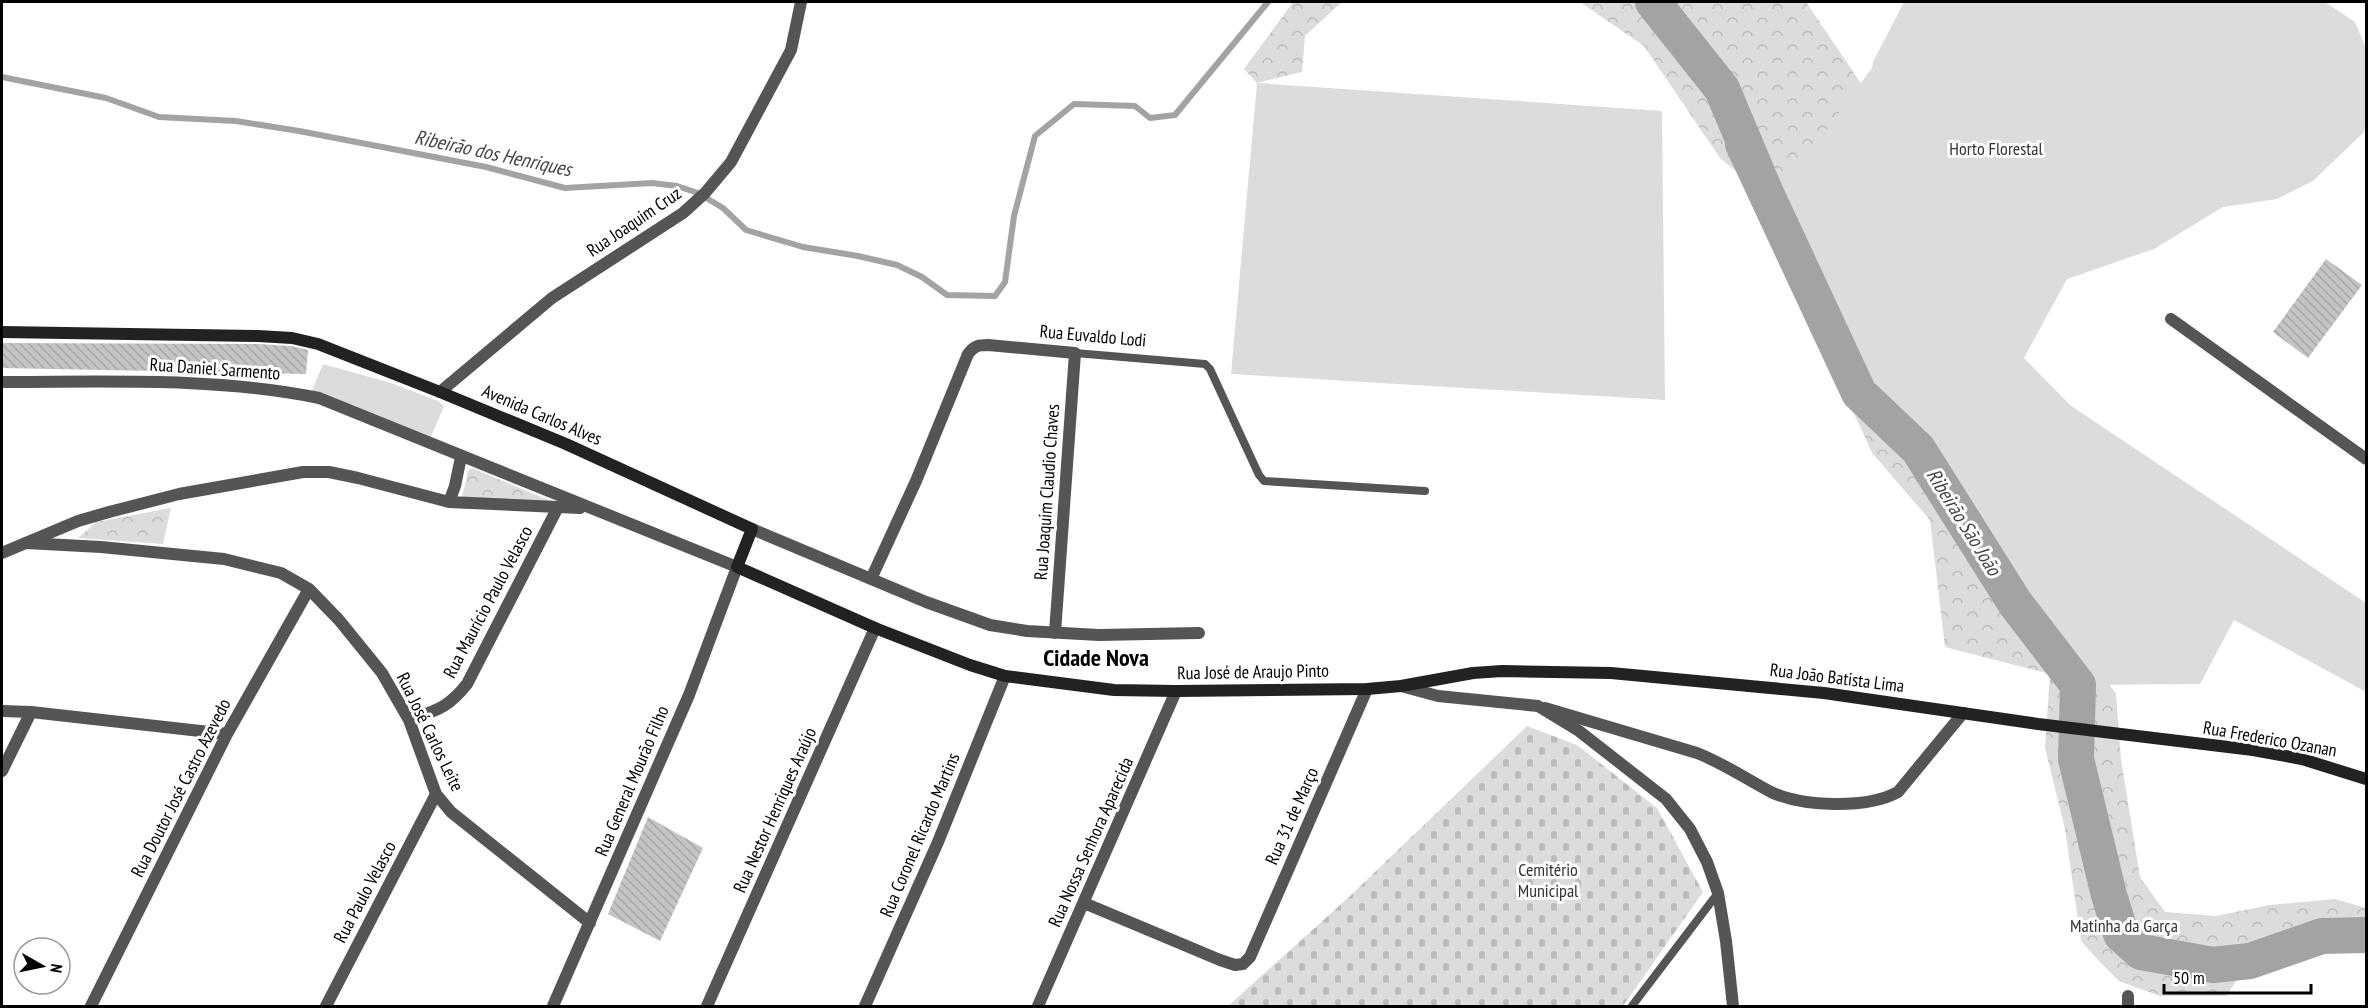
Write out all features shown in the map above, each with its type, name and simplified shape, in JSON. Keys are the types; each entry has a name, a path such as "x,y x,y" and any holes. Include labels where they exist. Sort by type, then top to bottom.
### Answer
{"main road":[{"name":"Avenida Carlos Alves","path":"2,332 292,338 318,344 566,444 752,530"},
{"path":"737,567 752,530"},
{"name":"Rua José de Araujo Pinto","path":"737,567 875,628 970,665 1005,676 1114,690 1176,691 1366,689 1401,686 1473,673 1502,671"},
{"name":"Rua João Batista Lima","path":"1502,671 1634,675 1824,693 2165,740"},
{"name":"Rua Frederico Ozanan","path":"2165,740 2253,750 2302,759 2367,779"}],"street":[{"name":"Rua Joaquim Cruz","path":"440,392 552,298 683,213 714,182 742,141 791,50 801,2"},
{"path":"2171,319 2367,459"},
{"name":"Rua Euvaldo Lodi","path":"871,579 916,481 968,354 978,345 1075,353"},
{"name":"Rua Joaquim Claudio Chaves","path":"1055,633 1075,353"},
{"name":"Rua Daniel Sarmento","path":"2,382 167,382 273,389 319,398 589,509"},
{"path":"449,502 461,457"},
{"path":"2,553 78,521 179,494 303,472 330,472 449,502 589,509 737,567"},
{"name":"Rua Maurício Paulo Velasco","path":"409,720 443,708 454,700 467,684 558,507"},
{"path":"752,530 926,602 990,625 1027,632 1099,635 1199,633"},
{"name":"Rua José Carlos Leite","path":"26,543 101,547 224,559 281,573 309,589 339,620 382,673 409,720 436,794 451,812 590,923"},
{"name":"Rua General Mourão Filho","path":"553,1006 688,695 737,567"},
{"name":"Rua Doutor José Castro Azevedo","path":"91,1006 227,734 309,589"},
{"name":"Rua Nestor Henriques Araújo","path":"707,1006 875,628"},
{"name":"Rua Coronel Ricardo Martins","path":"865,1006 938,842 1005,676"},
{"path":"1401,686 1449,697 1538,706 1697,753 1722,763 1771,792 1792,800 1835,804 1885,799 1898,792 1964,713"},
{"name":"Rua 31 de Março","path":"1084,903 1220,960 1235,965 1243,964 1250,957 1366,689"},
{"name":"Rua Nossa Senhora Aparecida","path":"1038,1006 1176,691"},
{"path":"1538,706 1579,730 1666,799 1690,829 1707,862 1718,893 1733,1006"},
{"path":"2,711 31,712 227,734"},
{"path":"2,771 31,712"},
{"name":"Rua Paulo Velasco","path":"326,1006 436,794"}],"lane":[{"name":"Rua Euvaldo Lodi","path":"1075,353 1204,364 1210,369 1259,475 1264,481 1425,491"},
{"path":"1632,1006 1718,893"}],"green space":[{"path":"1293,2 1342,2 1305,36 1302,72 1257,83 1244,69"},
{"name":"Matinha da Garça","path":"1580,2 1806,2 1879,110 2020,556 2116,694 2121,759 2140,877 2165,912 2216,916 2269,905 2335,899 2366,908 2366,943 2322,936 2250,961 2226,996 2160,996 2119,981 2081,941 2065,829 2045,748 2050,674 1945,647 1930,520 1872,453 1748,181 1720,158 1644,46"},
{"name":"Horto Florestal","path":"1904,2 2325,2 2355,22 2366,48 2366,126 2363,133 2313,181 2277,199 2223,207 2154,249 2067,279 2024,358 2070,405 2366,603 2366,692 2234,620 2200,684 2078,685 2015,603 1918,449 1859,393 1764,189 1806,157 1872,68"},
{"path":"1257,83 1662,111 1665,400 1231,374"},
{"path":"323,364 391,383 438,401 444,406 431,437 311,393"},
{"path":"472,468 553,502 462,498 468,471"},
{"path":"171,508 163,544 78,538 96,522"},
{"name":"Cemitério Municipal","path":"1527,726 1577,745 1657,808 1703,892 1623,1006 1228,1006 1349,897"}],"building":[{"path":"2326,259 2362,285 2308,358 2273,332"},
{"path":"2,343 258,344 291,346 308,350 306,374 2,368"},
{"path":"648,817 703,848 660,941 608,914"}],"waterway":[{"name":"Ribeirão dos Henriques","path":"2,77 106,98 159,117 236,121 299,131 486,167 565,188 652,183 677,186 698,193 723,208 746,230 803,247 897,265 922,277 947,295 995,296 1005,282 1014,216 1035,136 1074,104 1135,106 1150,118 1175,115 1268,2"},
{"name":"Ribeirão São João","path":"1653,2 1722,89 1764,189 1743,144 1859,393 1918,449 2015,603 2078,685 2076,759 2109,895 2121,934 2141,952 2213,965 2250,961 2322,936 2366,935"}],"district":[{"name":"Cidade Nova","path":"1096,658"}]}
